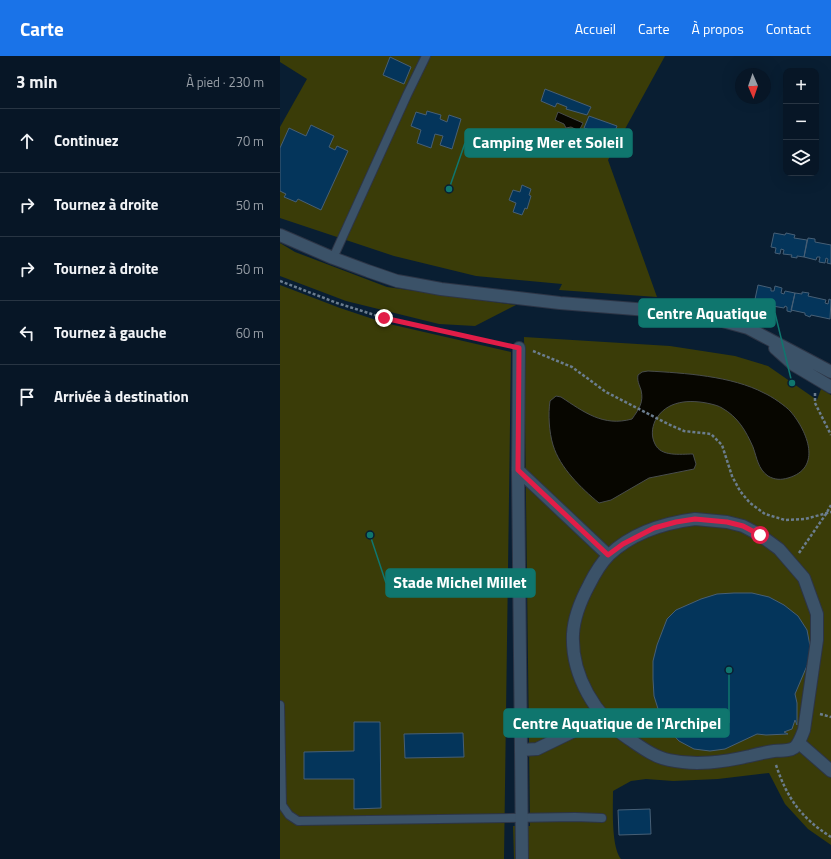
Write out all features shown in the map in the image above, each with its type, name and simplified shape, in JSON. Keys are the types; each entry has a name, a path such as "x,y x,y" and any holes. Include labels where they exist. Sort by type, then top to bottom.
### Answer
{"street":[{"path":"280,235 333,258 381,276 414,284 560,303 673,312 719,320 748,328 760,336 831,372"},
{"path":"760,336 794,366 831,388"},
{"path":"519,348 518,470 522,859"},
{"path":"518,470 608,555"},
{"path":"695,519 727,522 743,526 760,535 779,549 792,562 804,578 817,614 817,640 804,730 799,743 790,751 772,751 735,759 698,764 668,760 649,752 618,732 603,717 584,689 576,662 573,633 579,603 594,575 608,555 623,544 654,528 695,519"},
{"path":"521,750 537,749 603,717"},
{"path":"799,743 831,772"}],"lane":[{"path":"333,258 426,56"},
{"path":"280,705 282,805 289,816 298,821 602,818"}],"path":[{"path":"280,281 337,303 384,318 536,352 572,367 606,392 668,424 684,431 711,434 722,445 732,476 740,491 750,503 765,514 785,520 805,519 831,512"},
{"path":"792,562 831,505"},
{"path":"772,751 781,781 798,810 816,828 831,837"}],"shaded area":[{"path":"280,56 665,56 608,160 657,297 559,290 562,284 476,276 394,256 280,218 280,127 307,79 280,62"},
{"path":"558,112 583,123 579,131 571,127 566,128 564,124 555,120"},
{"path":"280,243 295,252 387,287 516,305 475,326 439,324 346,301 280,276"},
{"path":"280,285 340,308 385,323 511,352 504,859 280,859"},
{"path":"524,337 670,346 735,356 768,366 817,400 821,389 831,395 831,845 808,829 785,804 769,773 718,779 673,781 646,779 631,781 613,791 614,836 621,859 514,859 513,826 530,826"},
{"path":"648,371 692,374 723,379 751,387 770,396 789,410 802,429 809,448 809,458 805,466 799,473 788,478 778,479 768,476 758,463 747,435 733,416 721,407 703,402 679,403 665,409 660,414 653,426 653,438 658,448 666,453 693,454 696,464 694,469 649,478 611,500 599,503 572,477 556,453 550,429 550,401 556,396 561,397 586,413 603,420 622,421 632,419 639,409 642,398 638,375 642,372"}],"building":[{"path":"390,57 411,67 404,84 383,75"},
{"path":"545,89 591,107 587,115 566,109 567,107 557,103 555,107 541,101"},
{"path":"427,111 441,115 440,119 447,122 449,115 461,119 452,149 440,145 443,136 435,134 431,148 417,143 421,130 411,126 416,112 426,115"},
{"path":"589,116 617,126 605,156 579,145 583,135 587,136 590,130 584,128"},
{"path":"311,125 334,136 329,147 335,150 337,146 348,151 321,210 298,199 296,202 284,197 286,194 280,191 280,148 289,128 306,136"},
{"path":"522,185 531,189 529,195 531,196 527,209 525,208 522,215 513,212 516,203 509,200 513,190 520,192"},
{"path":"774,233 785,235 786,233 795,235 794,238 807,240 804,257 791,257 792,255 783,254 784,250 781,249 780,254 775,253 776,248 771,247"},
{"path":"808,238 815,239 815,242 831,245 831,264 827,263 828,259 826,258 825,263 819,262 820,257 817,257 816,260 804,257"},
{"path":"758,285 771,288 771,291 774,291 775,286 782,288 781,293 784,294 785,291 795,293 791,312 787,311 787,307 785,306 784,308 754,304"},
{"path":"802,292 809,293 808,296 826,300 825,303 828,304 829,299 831,300 830,319 811,315 810,317 805,315 805,313 791,310 795,293 802,294"},
{"path":"752,593 769,597 784,605 798,616 807,630 810,646 809,661 795,694 797,703 797,725 795,720 792,729 784,732 788,734 757,734 725,749 710,751 694,749 679,741 667,728 659,712 654,696 653,679 653,661 657,645 667,619 676,610 717,594"},
{"path":"354,722 380,722 381,808 354,809 354,779 304,779 304,752 354,751"},
{"path":"463,733 464,757 405,758 404,734"},
{"path":"650,809 651,834 619,835 618,810"}],"place":[{"name":"Camping Mer et Soleil","path":"449,189"},
{"name":"Centre Aquatique","path":"792,383"},
{"name":"Stade Michel Millet","path":"370,535"},
{"name":"Centre Aquatique de l'Archipel","path":"729,670"}],"route":[{"path":"384,318 519,348 518,470 608,555 623,544 654,528 695,519 727,522 743,526 760,535"}]}
